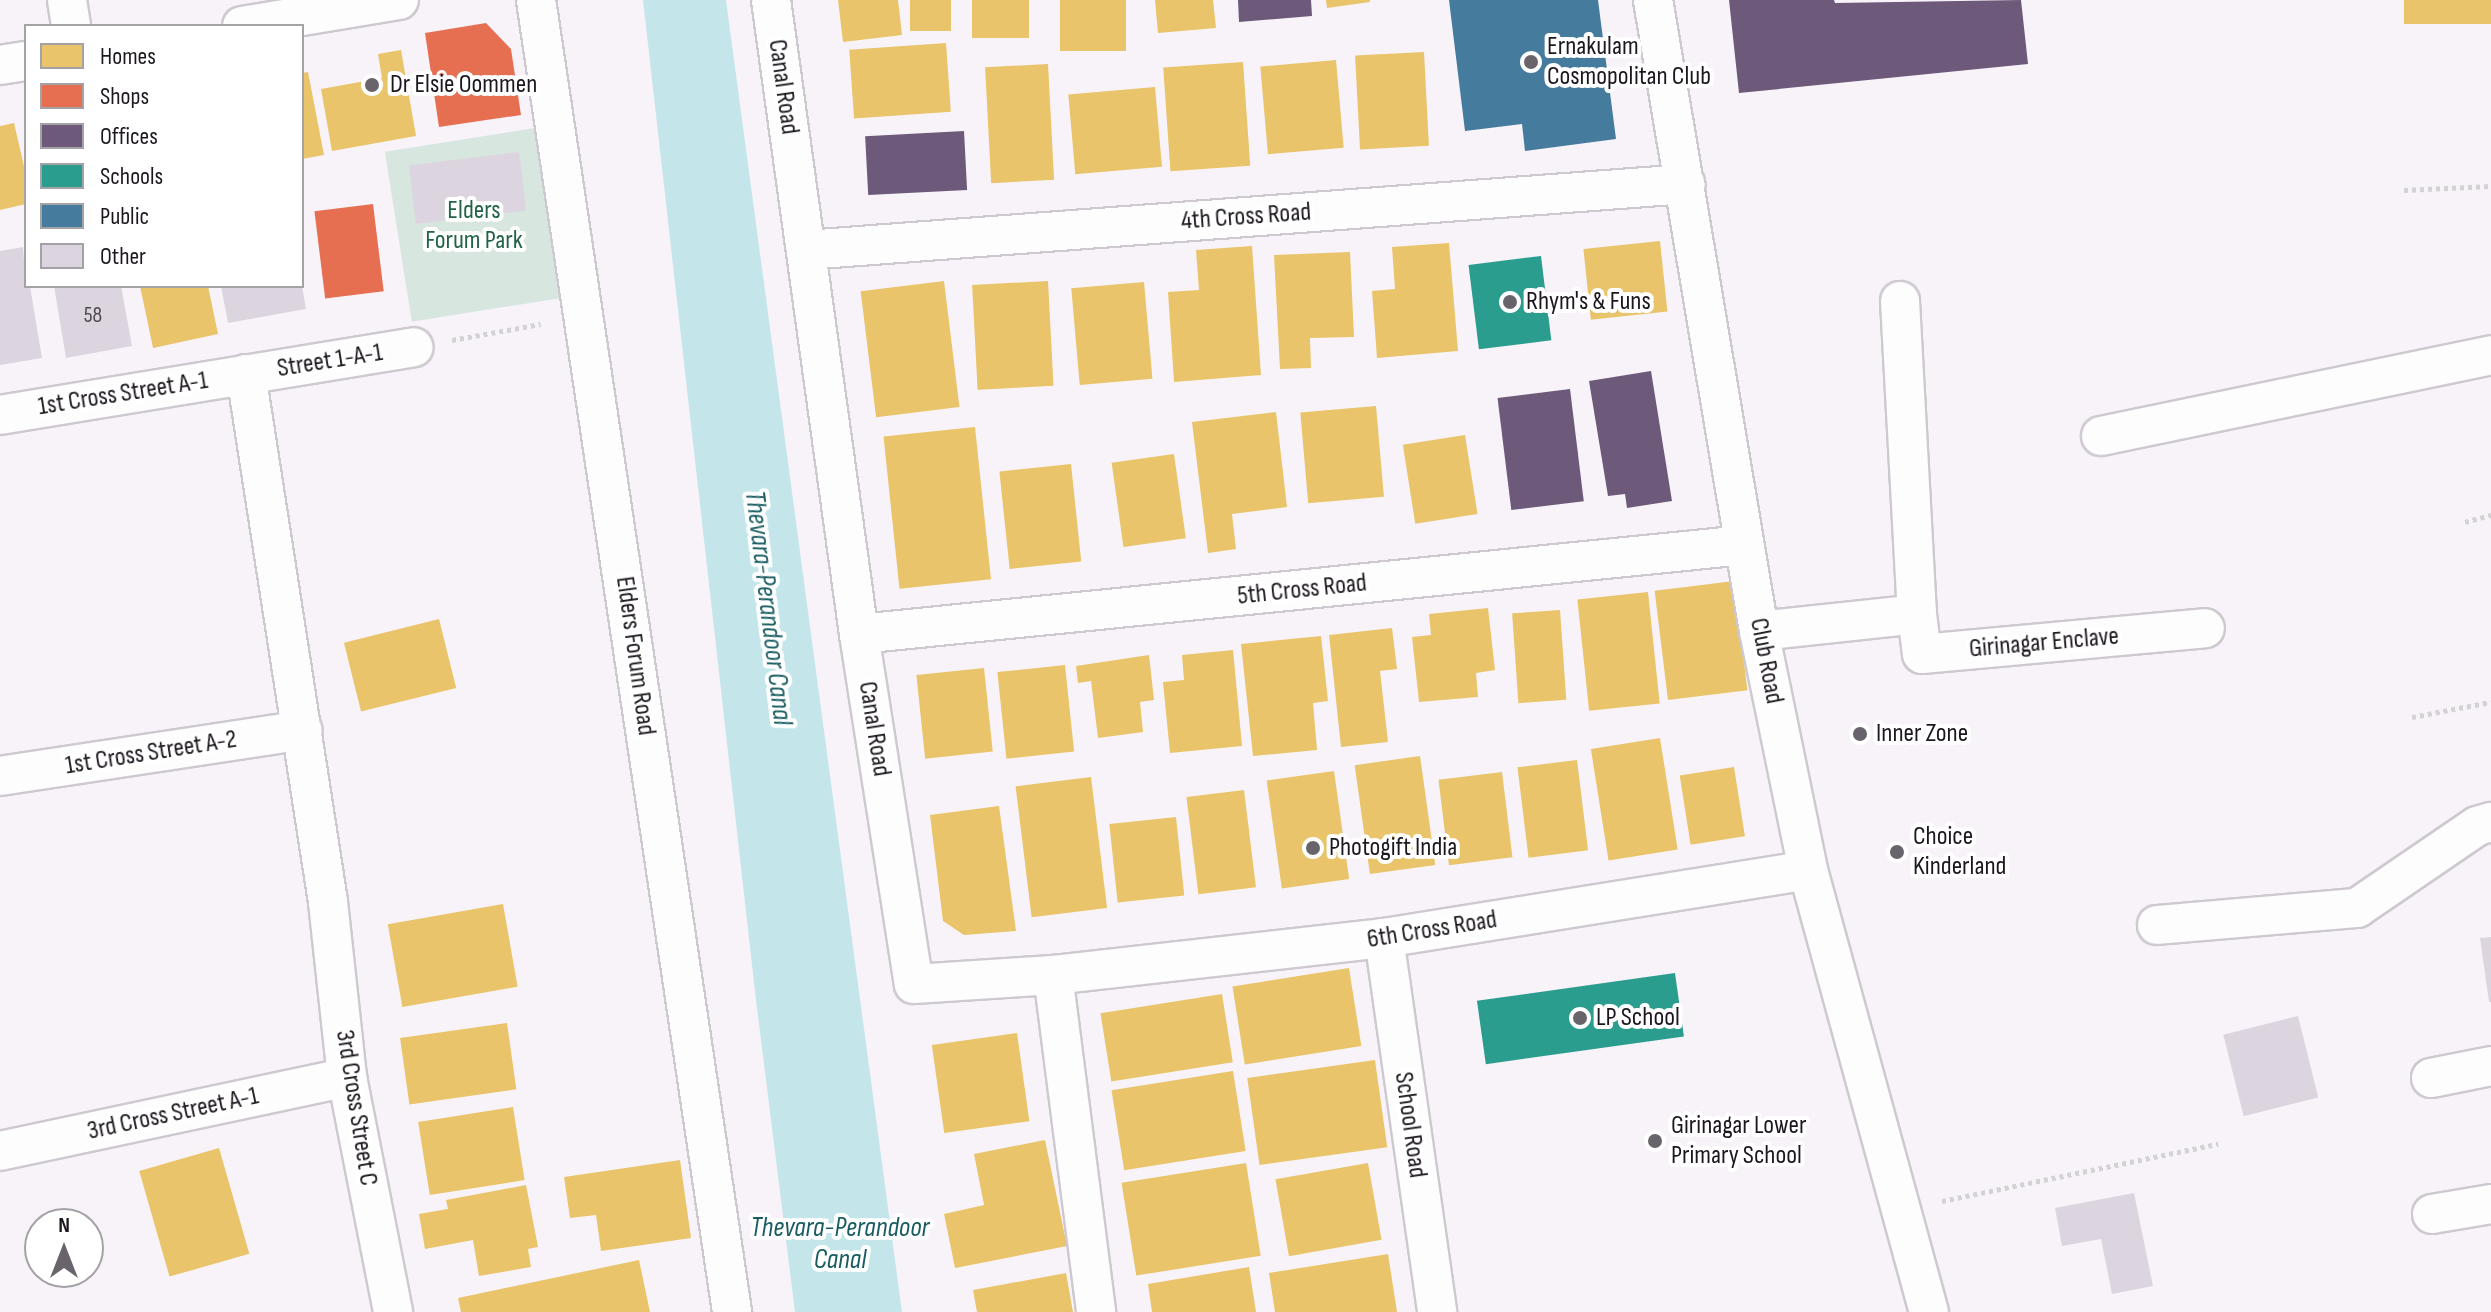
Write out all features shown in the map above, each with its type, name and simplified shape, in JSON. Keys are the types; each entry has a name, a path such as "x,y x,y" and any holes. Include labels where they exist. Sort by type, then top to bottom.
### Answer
{"street":[{"path":"67,0 71,24"},
{"path":"254,24 399,0"},
{"name":"Elders Forum Road","path":"536,0 732,1312"},
{"name":"Canal Road","path":"771,0 859,634 914,984 1053,975"},
{"name":"Club Road","path":"1653,0 1759,631 1808,870 1929,1312"},
{"path":"0,65 24,61"},
{"name":"4th Cross Road","path":"806,250 1686,184"},
{"name":"Girinagar Enclave","path":"1900,301 1917,614 1922,654 2205,628"},
{"name":"Street 1-A-1","path":"246,374 413,347"},
{"path":"2101,436 2491,355"},
{"name":"1st Cross Street A-1","path":"0,415 246,374"},
{"name":"3rd Cross Street C","path":"246,374 328,902 347,1077 393,1312"},
{"name":"5th Cross Road","path":"859,634 1745,545"},
{"path":"1759,631 1917,614"},
{"name":"1st Cross Street A-2","path":"0,776 303,730"},
{"path":"2157,925 2357,908 2477,826 2491,822"},
{"name":"6th Cross Road","path":"1053,975 1384,938 1808,870"},
{"name":"School Road","path":"1384,938 1437,1312"},
{"path":"1053,975 1096,1312"},
{"path":"2431,1078 2491,1066"},
{"name":"3rd Cross Street A-1","path":"0,1151 347,1077"},
{"path":"2432,1214 2491,1204"}],"path":[{"path":"2404,190 2491,186"},
{"path":"413,347 585,316"},
{"path":"2465,522 2491,515"},
{"path":"2412,717 2491,702"},
{"path":"1902,1209 2218,1144"}],"green space":[{"name":"Elders Forum Park","path":"535,128 562,298 412,322 385,152"}],"water":[{"name":"Thevara-Perandoor Canal","path":"643,0 726,0 902,1312 795,1312 756,1000"}],"building: Homes":[{"path":"838,0 898,0 902,35 843,42"},
{"path":"910,0 951,0 951,31 910,31"},
{"path":"972,0 1029,0 1029,38 972,38"},
{"path":"1060,0 1126,0 1126,51 1060,51"},
{"path":"1155,0 1213,0 1216,28 1158,33"},
{"path":"1326,0 1370,0 1370,2 1327,8"},
{"path":"2404,0 2491,0 2491,24 2404,24"},
{"path":"946,43 951,112 854,119 849,50"},
{"path":"401,50 416,136 332,151 321,89 382,78 378,54"},
{"path":"1424,52 1429,146 1360,149 1355,56"},
{"path":"1336,60 1344,148 1268,154 1260,67"},
{"path":"1243,62 1250,166 1170,171 1163,68"},
{"path":"1048,64 1054,180 991,183 985,67"},
{"path":"308,72 324,155 304,159 304,73"},
{"path":"1155,87 1162,167 1075,174 1068,95"},
{"path":"14,123 24,166 24,204 0,210 0,126"},
{"path":"1660,241 1667,312 1591,320 1583,249"},
{"path":"1449,243 1458,351 1377,358 1372,291 1395,289 1392,247"},
{"path":"1252,246 1261,375 1174,382 1168,292 1199,290 1196,250"},
{"path":"1350,252 1354,337 1310,338 1311,368 1280,369 1274,255"},
{"path":"944,281 959,407 876,417 861,291"},
{"path":"1048,281 1053,386 978,390 972,285"},
{"path":"1144,282 1152,379 1080,385 1071,288"},
{"path":"140,288 208,288 218,334 153,348"},
{"path":"1376,406 1384,497 1308,503 1300,413"},
{"path":"1276,412 1287,507 1232,514 1236,549 1208,553 1192,422"},
{"path":"975,427 991,579 899,589 884,437"},
{"path":"1465,435 1478,514 1415,524 1403,445"},
{"path":"1174,454 1186,538 1123,547 1112,463"},
{"path":"1071,464 1081,561 1010,569 999,472"},
{"path":"1734,581 1747,690 1668,700 1655,591"},
{"path":"1648,592 1660,703 1589,711 1577,599"},
{"path":"1488,608 1495,670 1476,673 1478,697 1419,702 1412,637 1431,635 1429,614"},
{"path":"1560,610 1566,700 1518,703 1512,613"},
{"path":"439,619 456,688 361,712 344,643"},
{"path":"1392,628 1397,669 1380,671 1388,742 1341,747 1329,635"},
{"path":"1321,636 1328,701 1313,703 1317,750 1253,756 1241,644"},
{"path":"1233,650 1242,746 1170,753 1163,682 1184,680 1182,655"},
{"path":"1149,655 1154,700 1140,702 1143,732 1098,738 1091,681 1078,683 1076,666"},
{"path":"1065,665 1074,752 1006,759 997,672"},
{"path":"984,668 993,752 925,759 916,675"},
{"path":"1660,738 1678,850 1609,861 1591,749"},
{"path":"1420,756 1435,865 1370,874 1355,765"},
{"path":"1577,760 1588,850 1529,858 1517,767"},
{"path":"1734,767 1745,836 1691,845 1680,776"},
{"path":"1334,771 1349,879 1282,888 1267,780"},
{"path":"1502,772 1512,857 1449,865 1438,780"},
{"path":"1091,777 1107,908 1032,917 1016,786"},
{"path":"1244,790 1256,887 1198,894 1186,797"},
{"path":"999,806 1016,931 964,935 943,921 930,815"},
{"path":"1176,817 1184,896 1118,903 1109,824"},
{"path":"503,904 518,987 402,1007 388,924"},
{"path":"1349,968 1361,1046 1245,1064 1232,986"},
{"path":"1222,994 1233,1062 1111,1081 1101,1013"},
{"path":"507,1023 516,1089 409,1104 400,1038"},
{"path":"1017,1033 1029,1121 944,1133 932,1045"},
{"path":"1375,1060 1387,1147 1260,1165 1247,1078"},
{"path":"1233,1071 1246,1151 1124,1170 1112,1090"},
{"path":"513,1107 525,1180 430,1195 418,1122"},
{"path":"1045,1140 1067,1246 955,1268 944,1214 984,1205 974,1154"},
{"path":"219,1148 249,1254 170,1277 139,1171"},
{"path":"680,1160 691,1238 601,1251 596,1215 570,1218 564,1177"},
{"path":"1246,1163 1261,1256 1136,1276 1122,1183"},
{"path":"1368,1163 1382,1240 1289,1256 1275,1179"},
{"path":"526,1185 538,1247 528,1249 531,1267 479,1276 473,1240 425,1249 419,1214 448,1209 446,1200"},
{"path":"1388,1254 1397,1312 1275,1312 1269,1273"},
{"path":"639,1260 650,1312 461,1312 458,1298"},
{"path":"1249,1267 1256,1312 1152,1312 1148,1284"},
{"path":"1066,1273 1073,1312 977,1312 973,1290"}],"building: Shops":[{"path":"486,23 511,49 521,115 439,127 425,33"},
{"path":"373,204 384,291 325,299 314,211"}],"building: Offices":[{"path":"1238,0 1311,0 1312,16 1239,22"},
{"path":"1729,0 1834,0 1835,3 2021,0 2028,64 1739,93"},
{"path":"964,131 967,190 868,195 865,136"},
{"path":"1651,371 1672,501 1627,508 1625,494 1608,496 1589,381"},
{"path":"1570,389 1584,501 1511,510 1498,398"}],"building: Schools":[{"name":"Rhym's & Funs","path":"1541,256 1551,340 1479,349 1469,265"},
{"name":"LP School","path":"1675,973 1684,1036 1486,1064 1477,1001"}],"building: Public":[{"name":"Ernakulam Cosmopolitan Club","path":"1449,0 1598,0 1616,139 1525,151 1522,124 1465,131"}],"building: Other":[{"path":"519,152 526,211 416,224 409,166"},
{"path":"23,247 24,288 30,288 42,358 0,365 0,251"},
{"path":"54,288 121,288 132,346 66,358"},
{"path":"221,288 302,288 306,309 228,323"},
{"path":"2491,937 2491,1002 2489,1002 2480,938"},
{"path":"2298,1016 2318,1098 2244,1116 2223,1035"},
{"path":"2134,1193 2153,1286 2112,1294 2101,1239 2062,1246 2055,1208"}],"place":[{"name":"Ernakulam Cosmopolitan Club","path":"1531,62"},
{"name":"Dr Elsie Oommen","path":"372,85"},
{"name":"Rhym's & Funs","path":"1510,302"},
{"name":"Inner Zone","path":"1860,734"},
{"name":"Photogift India","path":"1313,848"},
{"name":"Choice Kinderland","path":"1897,852"},
{"name":"LP School","path":"1580,1018"},
{"name":"Girinagar Lower Primary School","path":"1655,1141"}]}
